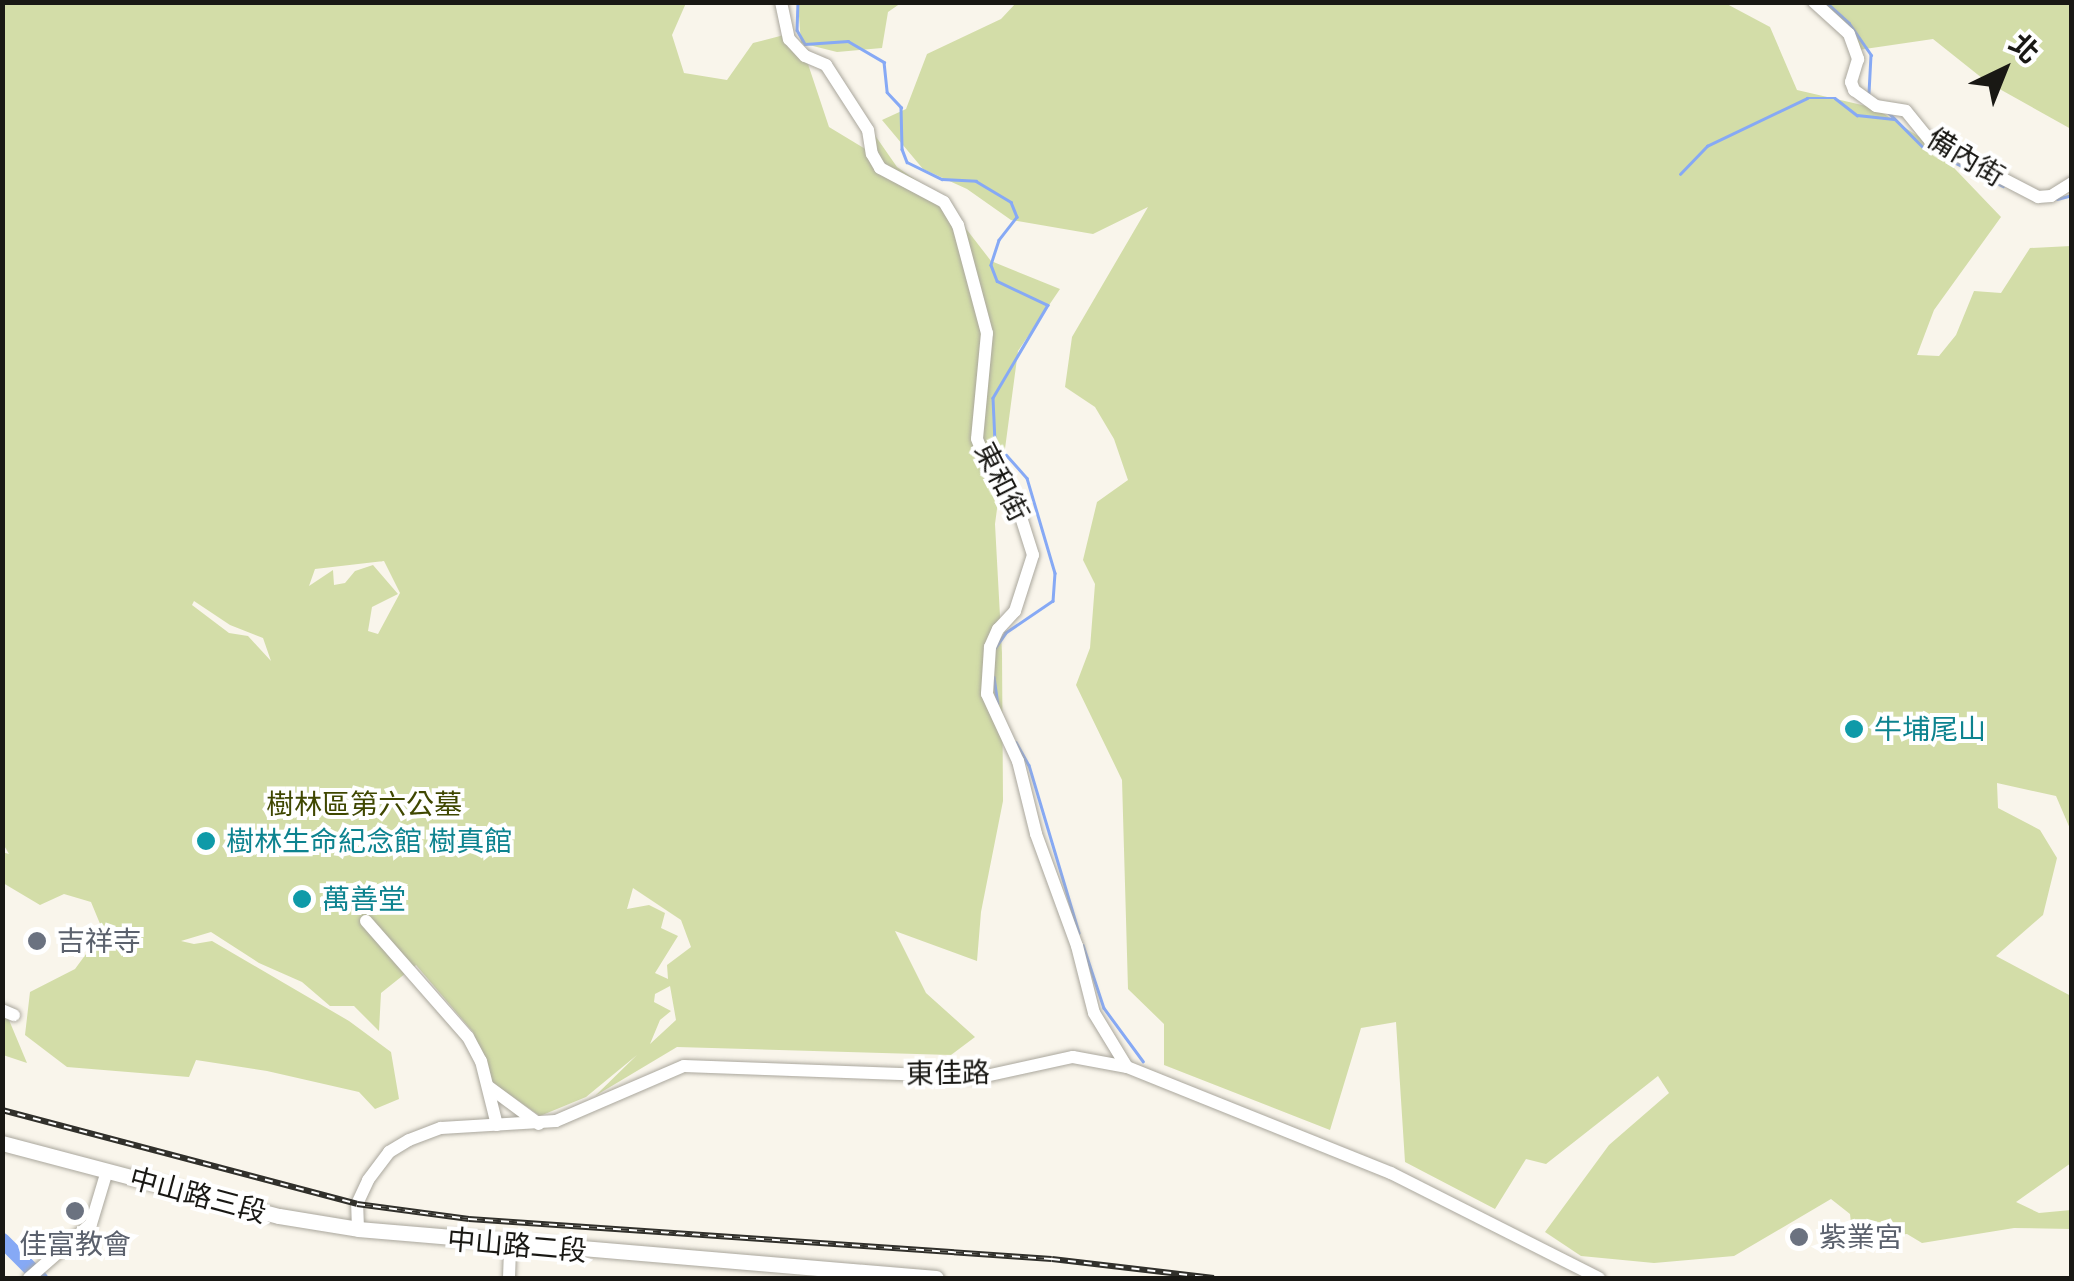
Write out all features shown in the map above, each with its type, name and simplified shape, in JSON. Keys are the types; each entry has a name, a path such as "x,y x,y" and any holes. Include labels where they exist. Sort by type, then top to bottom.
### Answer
{"main road":[{"name":"中山路三段","path":"2,1142 278,1216 397,1233"},
{"name":"中山路二段","path":"397,1233 936,1278"}],"street":[{"name":"東和街","path":"781,2 788,39 805,56 826,65 868,130 880,168 944,202 958,225 967,273 982,307 987,333 977,438 989,469 1020,514 1033,555 1015,612 998,630 990,647 987,694 1018,760 1036,834 1077,946 1094,1013 1127,1066"},
{"name":"備內街","path":"1814,2 1849,34 1858,60 1851,82 1854,90 1882,106 1906,111 1930,141 2038,197 2051,196 2072,183"},
{"path":"366,920 468,1038 489,1087 497,1125"},
{"name":"東佳路","path":"358,1229 358,1204 368,1180 388,1152 409,1140 441,1128 556,1122 671,1070 697,1063 981,1077 1073,1057 1127,1066 1391,1173 1598,1278"},
{"path":"489,1087 539,1124"},
{"path":"29,1278 91,1224 106,1171"},
{"path":"509,1278 510,1245"}],"green space":[{"name":"樹林區第六公墓","path":"3,3 686,3 672,35 684,73 727,80 753,43 784,35 808,64 829,127 867,150 872,131 897,167 943,199 991,261 1060,289 1018,351 995,524 1002,653 1003,801 981,912 977,961 895,931 926,993 975,1037 951,1055 677,1047 595,1096 637,1055 586,1097 540,1116 493,1083 473,1032 416,965 381,993 379,1031 354,1006 330,1006 302,982 259,963 211,932 181,941 212,941 349,1021 391,1052 399,1099 375,1109 359,1092 196,1060 189,1077 67,1067 25,1035 30,992 75,969 103,931 91,902 64,894 40,905 3,883 2,852 9,854 2,842","holes":["384,561 400,593 378,634 368,631 372,607 398,594 373,565 355,571 345,583 334,585 333,570 309,586 315,569","194,601 230,625 263,638 271,661 248,636 229,633 192,605","633,888 681,920 691,947 667,965 668,979 655,973 678,936 661,928 665,913 649,905 627,909","670,986 676,1020 650,1044 660,1020 671,1011 654,1002 655,994"]},
{"path":"798,3 901,3 888,12 882,48 837,52 801,43"},
{"path":"1016,3 1725,3 1770,27 1797,90 1875,108 1933,146 2001,217 1934,310 1917,355 1939,356 1956,335 1974,291 2001,293 2030,248 2071,246 2071,831 2056,796 1997,783 1998,808 2040,830 2057,858 2043,915 1996,956 2071,996 2071,1163 2016,1202 2039,1213 2071,1210 2071,1229 2014,1228 1922,1243 1907,1234 1853,1240 1850,1214 1831,1199 1734,1256 1654,1263 1581,1256 1545,1232 1609,1145 1669,1093 1658,1076 1546,1164 1526,1159 1495,1209 1405,1162 1396,1022 1361,1028 1330,1130 1164,1065 1164,1024 1128,989 1122,780 1076,685 1090,648 1095,584 1083,560 1097,502 1128,480 1114,439 1095,407 1065,387 1072,337 1148,207 1093,234 1011,220 967,189 923,169 882,120 906,109 927,54 1001,19"},
{"path":"1816,3 2071,3 2071,129 1987,82 1933,39 1858,50"},
{"path":"3,1017 9,1020 27,1063 3,1055"}],"waterway":[{"path":"798,2 797,30 805,44 848,41 884,62 887,92 901,107 902,149 907,162 942,179 976,181 1011,202 1017,217 999,240 991,265 997,281 1048,305 993,398 995,442 1027,478 1055,573 1053,601 1006,633 995,649"},
{"path":"1826,2 1849,23 1871,55 1869,94"},
{"path":"1680,174 1707,146 1807,98 1835,98 1857,115 1894,119"},
{"path":"1889,113 1923,147 2003,186"},
{"path":"2057,199 2072,195"},
{"path":"994,677 998,704"},
{"path":"1016,742 1029,765 1079,933"},
{"path":"1083,945 1104,1008 1143,1061"},
{"path":"2,1240 40,1278"},
{"path":"2,1246 29,1274"}],"railway":[{"path":"2,1110 357,1204 469,1219 1052,1259 1214,1278"}],"place":[{"name":"牛埔尾山","path":"1854,729"},
{"name":"樹林生命紀念館 樹真館","path":"206,841"},
{"name":"萬善堂","path":"302,899"},
{"name":"吉祥寺","path":"37,941"},
{"name":"佳富教會","path":"75,1211"},
{"name":"紫業宮","path":"1799,1237"}]}
